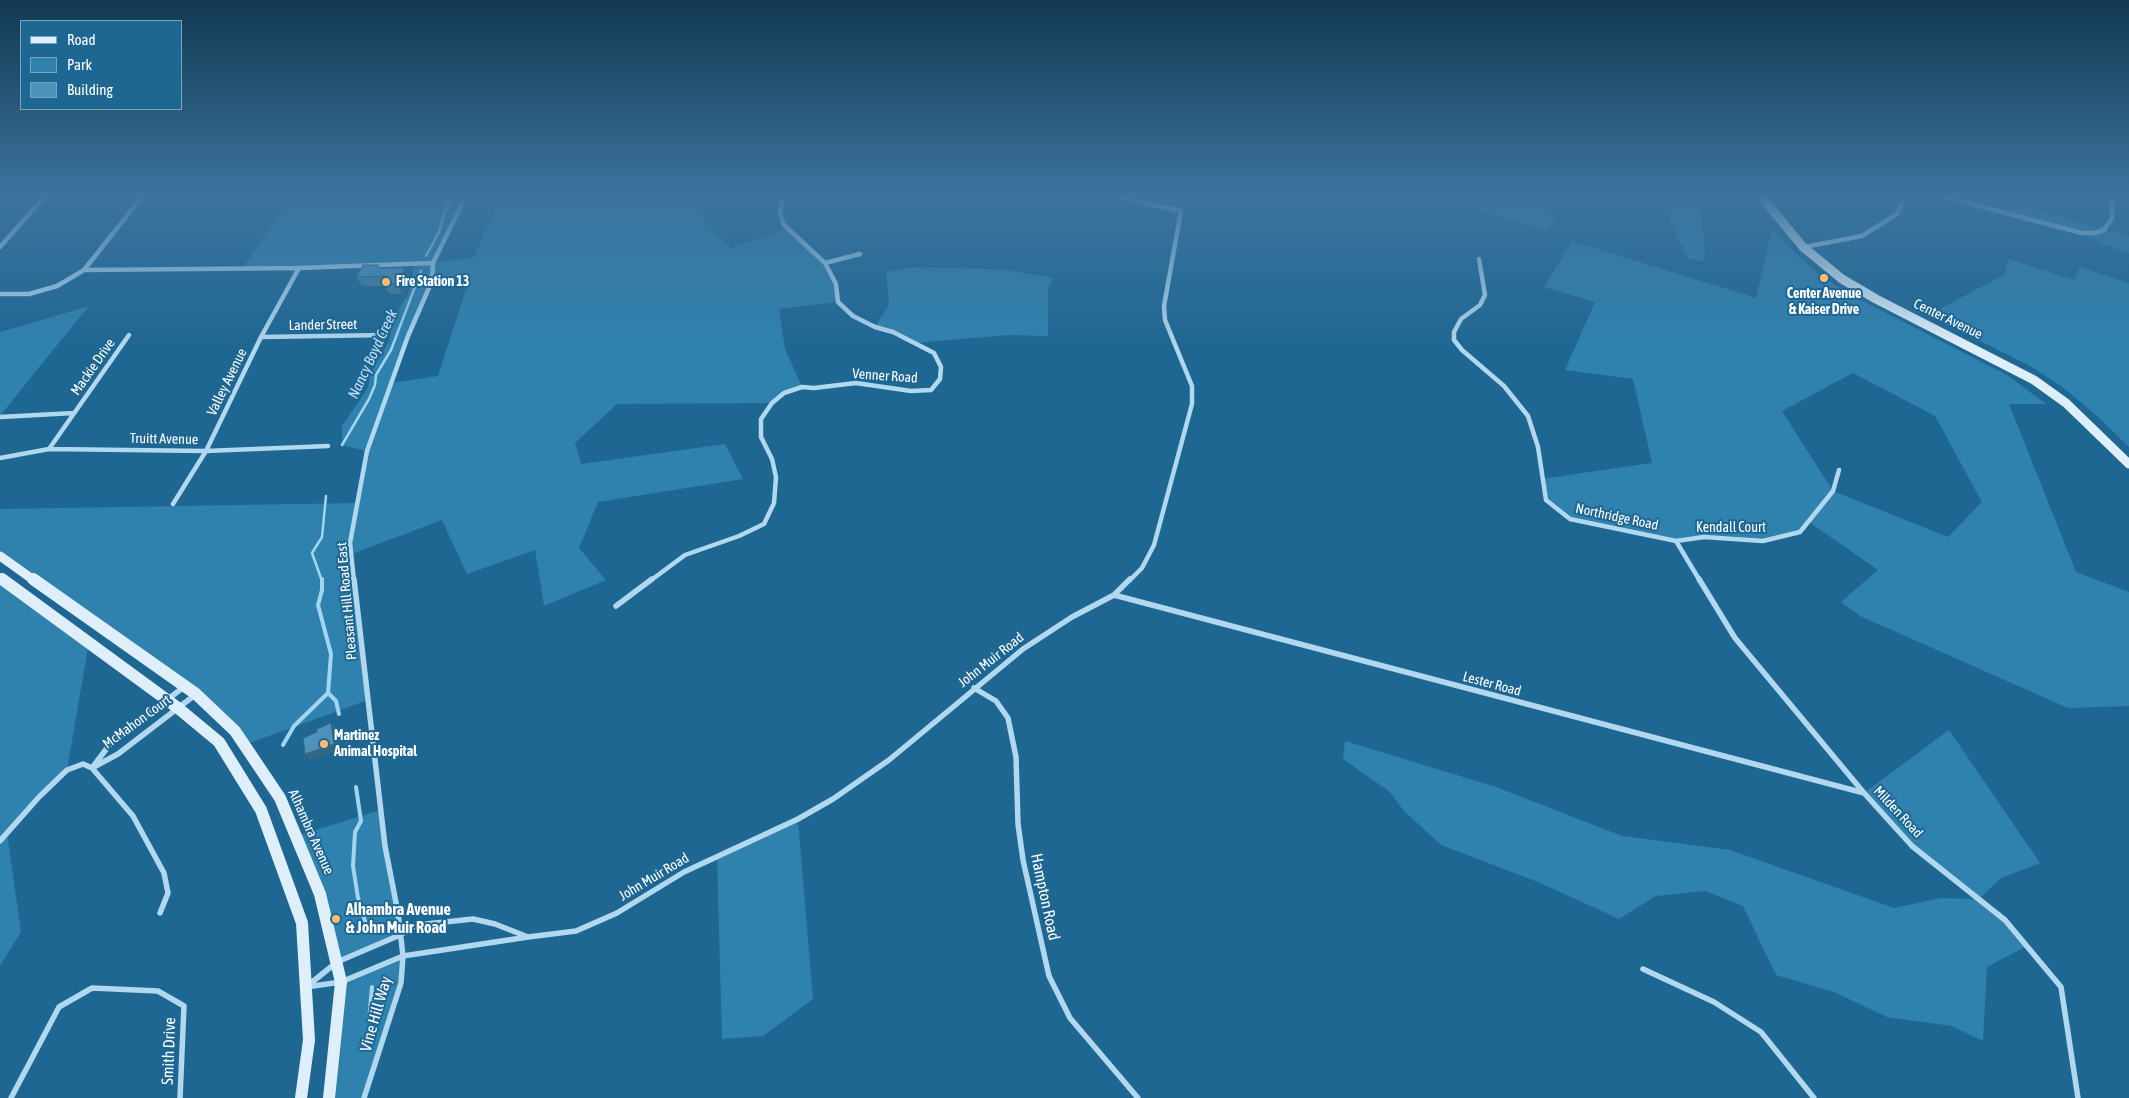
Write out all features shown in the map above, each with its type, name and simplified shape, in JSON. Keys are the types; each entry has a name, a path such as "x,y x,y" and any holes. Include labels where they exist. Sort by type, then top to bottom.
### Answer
{"main road":[{"name":"Center Avenue","path":"1803,247 1842,279 1876,299 1984,352 2034,380 2066,403 2129,464"},
{"name":"Alhambra Avenue","path":"0,556 196,694 235,731 280,798 320,894 341,982 334,1064 328,1098"},
{"path":"0,578 166,699 219,742 261,810 302,923 309,1040 301,1098"}],"street":[{"path":"0,294 29,294 57,286 84,270 104,245"},
{"name":"Pleasant Hill Road East","path":"400,935 385,846 350,543 367,451 408,336 432,281 433,263 442,245"},
{"name":"Venner Road","path":"616,606 685,555 739,536 764,524 774,504 776,477 772,459 761,437 761,419 772,403 784,393 802,388 856,384 912,391 932,390 940,378 941,367 934,353 893,332 875,327 853,316 838,302 836,284 825,263 806,245"},
{"name":"John Muir Road","path":"306,987 341,982 403,956 576,931 617,913 684,872 798,819 833,799 889,760 974,688 1031,644 1072,617 1114,596 1142,568 1154,545 1192,404 1192,386 1164,320 1164,306 1175,245"},
{"path":"1803,247 1812,245"},
{"path":"825,263 860,254"},
{"name":"Northridge Road","path":"1480,260 1485,295 1480,305 1461,319 1454,332 1454,340 1462,350 1504,386 1528,416 1538,447 1546,500 1570,519 1676,541"},
{"path":"84,270 299,268 433,263"},
{"name":"Valley Avenue","path":"172,504 206,451 261,338 299,268"},
{"name":"Mackie Drive","path":"49,449 129,334"},
{"name":"Lander Street","path":"261,338 385,335"},
{"name":"Mackie Drive","path":"0,417 74,412"},
{"name":"Truitt Avenue","path":"0,458 49,449 206,451 328,446"},
{"name":"Kendall Court","path":"1676,541 1704,537 1763,541 1800,532 1833,491 1839,470"},
{"name":"Milden Road","path":"1676,541 1734,638 1864,794 1912,846 2005,920 2061,987 2078,1098"},
{"name":"Lester Road","path":"1114,596 1864,794"},
{"name":"McMahon Court","path":"92,768 110,744 185,685"},
{"name":"Hampton Road","path":"974,688 996,701 1008,718 1016,757 1018,824 1023,860 1048,976 1070,1018 1138,1098"},
{"name":"McMahon Court","path":"92,768 118,754 196,694"},
{"path":"0,841 39,797 67,770 83,764 92,768 133,816 164,873 168,893 160,913"},
{"name":"John Muir Road","path":"306,987 337,962 400,935 417,925 474,919 495,924 528,937"},
{"name":"Vine Hill Way","path":"364,1098 402,983 403,956 400,935"},
{"path":"1643,969 1714,1002 1761,1032 1814,1098"},
{"name":"Smith Drive","path":"11,1098 59,1007 92,988 158,991 184,1006 180,1098"}],"green space":[{"path":"258,245 442,245 434,263 474,257 479,245 728,245 731,248 739,245 806,245 825,263 836,284 838,302 779,309 785,349 802,387 784,393 772,403 617,404 575,443 581,464 725,444 743,479 598,502 579,548 606,580 544,606 535,550 467,574 442,520 352,554 368,700 244,745 196,694 0,556 0,509 357,503 367,451 342,445 342,426 368,388 371,372 389,341 394,316 408,295 415,264 242,269","holes":["470,277 438,376 391,383 432,281"]},
{"path":"1569,245 1586,245 1756,298 1768,245 1788,245 1821,276 1847,293 2007,375 2046,404 2009,404 2076,572 2129,592 2129,706 2068,708 1860,616 1841,602 1878,570 1809,522 1800,532 1763,541 1704,537 1676,541 1570,519 1546,500 1541,479 1652,463 1633,379 1565,370 1595,302 1544,287","holes":["1853,373 1935,416 1982,502 1948,537 1833,491 1782,411"]},
{"path":"1682,245 1704,245 1705,262 1688,258"},
{"path":"2106,245 2129,245 2129,253"},
{"path":"2008,259 2075,280 2079,267 2129,283 2129,447 2096,415 2065,389 2032,367 1929,315 2005,274"},
{"path":"912,267 1008,270 1053,278 1048,288 1048,336 1008,335 915,343 875,327 889,304 886,272"},
{"path":"89,306 40,366 0,416 0,332"},
{"path":"0,578 89,642 67,770 7,833 21,932 0,966"},
{"path":"1949,730 2040,863 2001,878 1979,899 2005,920 2027,946 1987,967 1983,1041 1952,1026 1887,1017 1834,992 1776,975 1743,906 1705,891 1656,896 1619,919 1538,882 1441,845 1404,811 1390,792 1343,759 1345,741 1496,787 1622,836 1730,850 1894,908 1941,898 1977,899 1912,846 1864,793"},
{"path":"381,810 400,935 337,962 296,836"},
{"path":"798,819 813,999 763,1036 722,1039 717,855"},
{"path":"403,956 401,983 364,1098 329,1098 341,982"}],"building":[{"path":"363,265 379,265 377,268 405,268 396,284 383,284 387,276 356,277"},
{"path":"331,723 334,744 305,754 303,738"}],"waterway":[{"name":"Nancy Boyd Creek","path":"426,256 432,245"},
{"name":"Nancy Boyd Creek","path":"342,445 369,399 375,385 376,375 391,350 421,271"},
{"name":"Nancy Boyd Creek","path":"322,581 312,553 322,537 326,496"},
{"name":"Nancy Boyd Creek","path":"322,581 318,605 331,654 328,693"},
{"path":"283,745 294,726 328,693"},
{"name":"Nancy Boyd Creek","path":"328,693 336,701 339,714"},
{"name":"Nancy Boyd Creek","path":"356,787 361,821 355,832 353,866 358,898 368,931"},
{"name":"Nancy Boyd Creek","path":"369,1021 372,987"}],"place":[{"name":"Center Avenue & Kaiser Drive","path":"1824,278"},
{"name":"Fire Station 13","path":"386,282"},
{"name":"Martinez Animal Hospital","path":"324,744"},
{"name":"Alhambra Avenue & John Muir Road","path":"336,919"}]}
